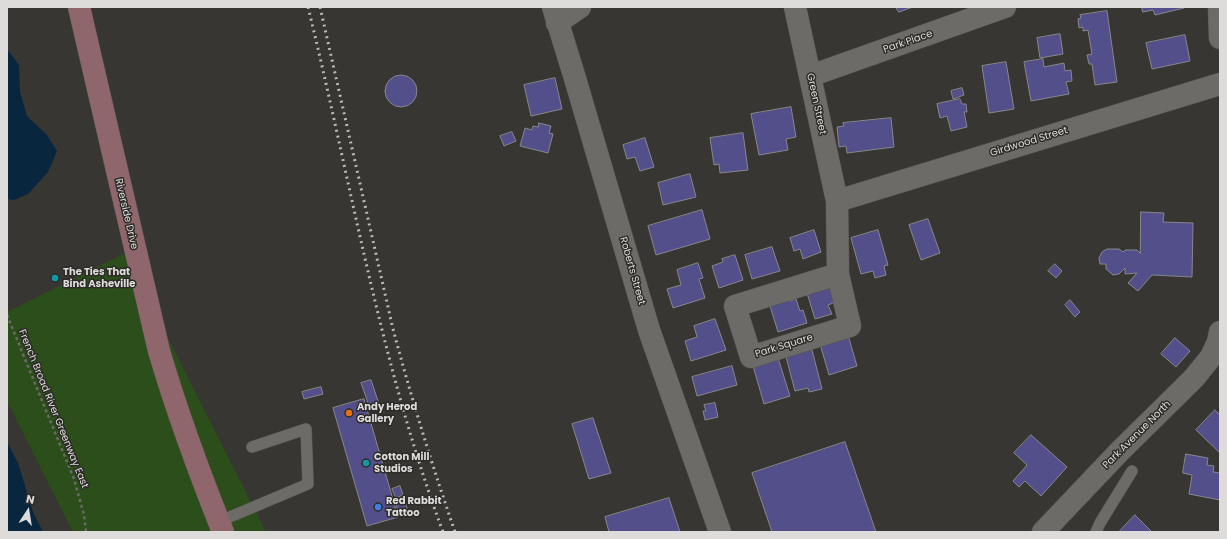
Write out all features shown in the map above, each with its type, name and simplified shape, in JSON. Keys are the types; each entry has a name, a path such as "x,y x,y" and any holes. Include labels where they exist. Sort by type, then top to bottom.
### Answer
{"main road":[{"name":"Riverside Drive","path":"79,7 159,351 173,398 196,464 221,527"}],"street":[{"path":"555,15 580,7"},
{"name":"Green Street","path":"795,7 837,201"},
{"name":"Park Place","path":"810,76 1005,7"},
{"path":"1219,7 1220,38"},
{"name":"Roberts Street","path":"555,15 649,330 720,532"},
{"name":"Girdwood Street","path":"837,201 1220,84"},
{"name":"Park Square","path":"837,201 838,274 850,326 751,357 735,306 838,274"},
{"name":"Park Avenue North","path":"1051,527 1119,452 1194,378 1211,357 1218,342 1220,332"}],"lane":[{"path":"221,527 308,484 306,429 252,447"},
{"path":"1096,532 1132,470"}],"path":[{"name":"French Broad River Greenway East","path":"7,315 74,479 84,515 86,532"}],"green space":[{"path":"125,253 266,532 73,532 7,401 7,312"}],"water":[{"path":"7,49 19,65 20,92 27,116 47,135 57,151 48,172 28,194 14,200 7,199"},
{"path":"7,442 18,463 33,512 43,532 7,532"}],"building":[{"path":"896,7 913,7 899,12"},
{"path":"1142,7 1184,8 1155,15 1153,10 1143,12"},
{"path":"1107,11 1117,82 1095,85 1092,64 1089,64 1087,55 1092,54 1088,30 1083,31 1083,27 1079,28 1078,19 1081,18 1080,15"},
{"path":"1060,34 1063,54 1040,58 1037,38"},
{"path":"1185,35 1190,61 1152,69 1146,43"},
{"path":"1043,59 1044,67 1064,63 1065,71 1071,70 1072,81 1066,82 1069,94 1031,101 1024,62"},
{"path":"1006,62 1014,109 989,113 982,66"},
{"path":"398,75 404,75 414,82 417,91 416,97 410,104 404,107 398,107 388,100 385,94 385,88 392,78"},
{"path":"555,78 562,109 531,116 524,85"},
{"path":"962,88 964,95 953,99 951,91"},
{"path":"960,99 962,104 966,104 967,112 964,112 967,127 951,131 947,116 940,118 937,104"},
{"path":"791,107 796,137 786,139 788,150 759,155 751,114"},
{"path":"891,118 894,147 847,153 846,146 839,147 837,127 844,126 843,123"},
{"path":"539,123 551,126 549,133 553,134 548,153 520,146 525,128 532,130 533,126 538,127"},
{"path":"512,132 516,141 504,146 500,136"},
{"path":"743,133 748,170 720,173 719,164 714,165 710,138"},
{"path":"645,138 654,167 640,171 635,157 627,159 623,145"},
{"path":"690,174 696,197 663,205 658,183"},
{"path":"702,210 710,239 656,255 648,226"},
{"path":"1141,212 1164,213 1163,222 1193,223 1192,277 1152,275 1138,291 1128,283 1137,273 1125,274 1125,268 1119,274 1113,275 1106,269 1106,264 1100,264 1099,258 1102,252 1107,249 1119,249 1123,252 1125,250 1137,250 1140,253"},
{"path":"928,219 940,253 921,260 909,225"},
{"path":"814,230 821,252 803,259 800,249 794,251 790,238"},
{"path":"878,230 888,265 884,266 886,275 875,278 873,271 861,274 851,238"},
{"path":"772,247 780,271 752,279 745,255"},
{"path":"735,255 743,280 719,288 712,266 723,262 722,259"},
{"path":"698,263 703,278 699,279 705,298 673,308 667,289 681,285 677,270"},
{"path":"1055,264 1062,271 1056,278 1048,271"},
{"path":"832,285 838,301 828,305 832,314 815,319 807,293"},
{"path":"788,296 790,301 796,299 800,311 803,310 807,323 778,332 770,306"},
{"path":"1070,300 1080,312 1075,317 1065,305"},
{"path":"715,319 726,350 691,361 685,341 697,337 694,326"},
{"path":"848,335 857,366 829,375 820,344"},
{"path":"1175,338 1190,351 1176,367 1161,354"},
{"path":"812,350 822,389 809,392 808,388 795,391 786,357"},
{"path":"778,358 790,396 764,404 753,366"},
{"path":"732,366 737,385 697,396 692,377"},
{"path":"371,380 379,404 370,408 361,383"},
{"path":"321,387 323,394 304,399 302,392"},
{"name":"Cotton Mill Studios","path":"364,399 398,517 367,526 333,408"},
{"path":"715,403 718,417 705,420 703,411 706,411 704,405"},
{"path":"1215,410 1220,415 1220,453 1196,430"},
{"path":"593,418 611,473 589,479 572,424"},
{"path":"1031,435 1067,467 1041,496 1025,481 1019,487 1013,481 1027,465 1014,453"},
{"path":"845,442 876,532 772,532 752,473"},
{"path":"1186,454 1208,458 1207,465 1214,466 1213,472 1220,473 1220,500 1189,494 1192,475 1183,473"},
{"path":"400,486 403,495 396,498 392,489"},
{"path":"669,498 680,532 609,532 605,517"},
{"path":"405,501 407,509 398,512 396,503"},
{"path":"1135,515 1152,532 1119,532"}],"railway":[{"path":"308,7 384,337 401,403 443,532"},
{"path":"320,7 393,329 422,431 455,532"}],"place":[{"name":"The Ties That Bind Asheville","path":"55,278"},
{"name":"Andy Herod Gallery","path":"349,413"},
{"name":"Cotton Mill Studios","path":"366,463"},
{"name":"Red Rabbit Tattoo","path":"378,507"}]}
